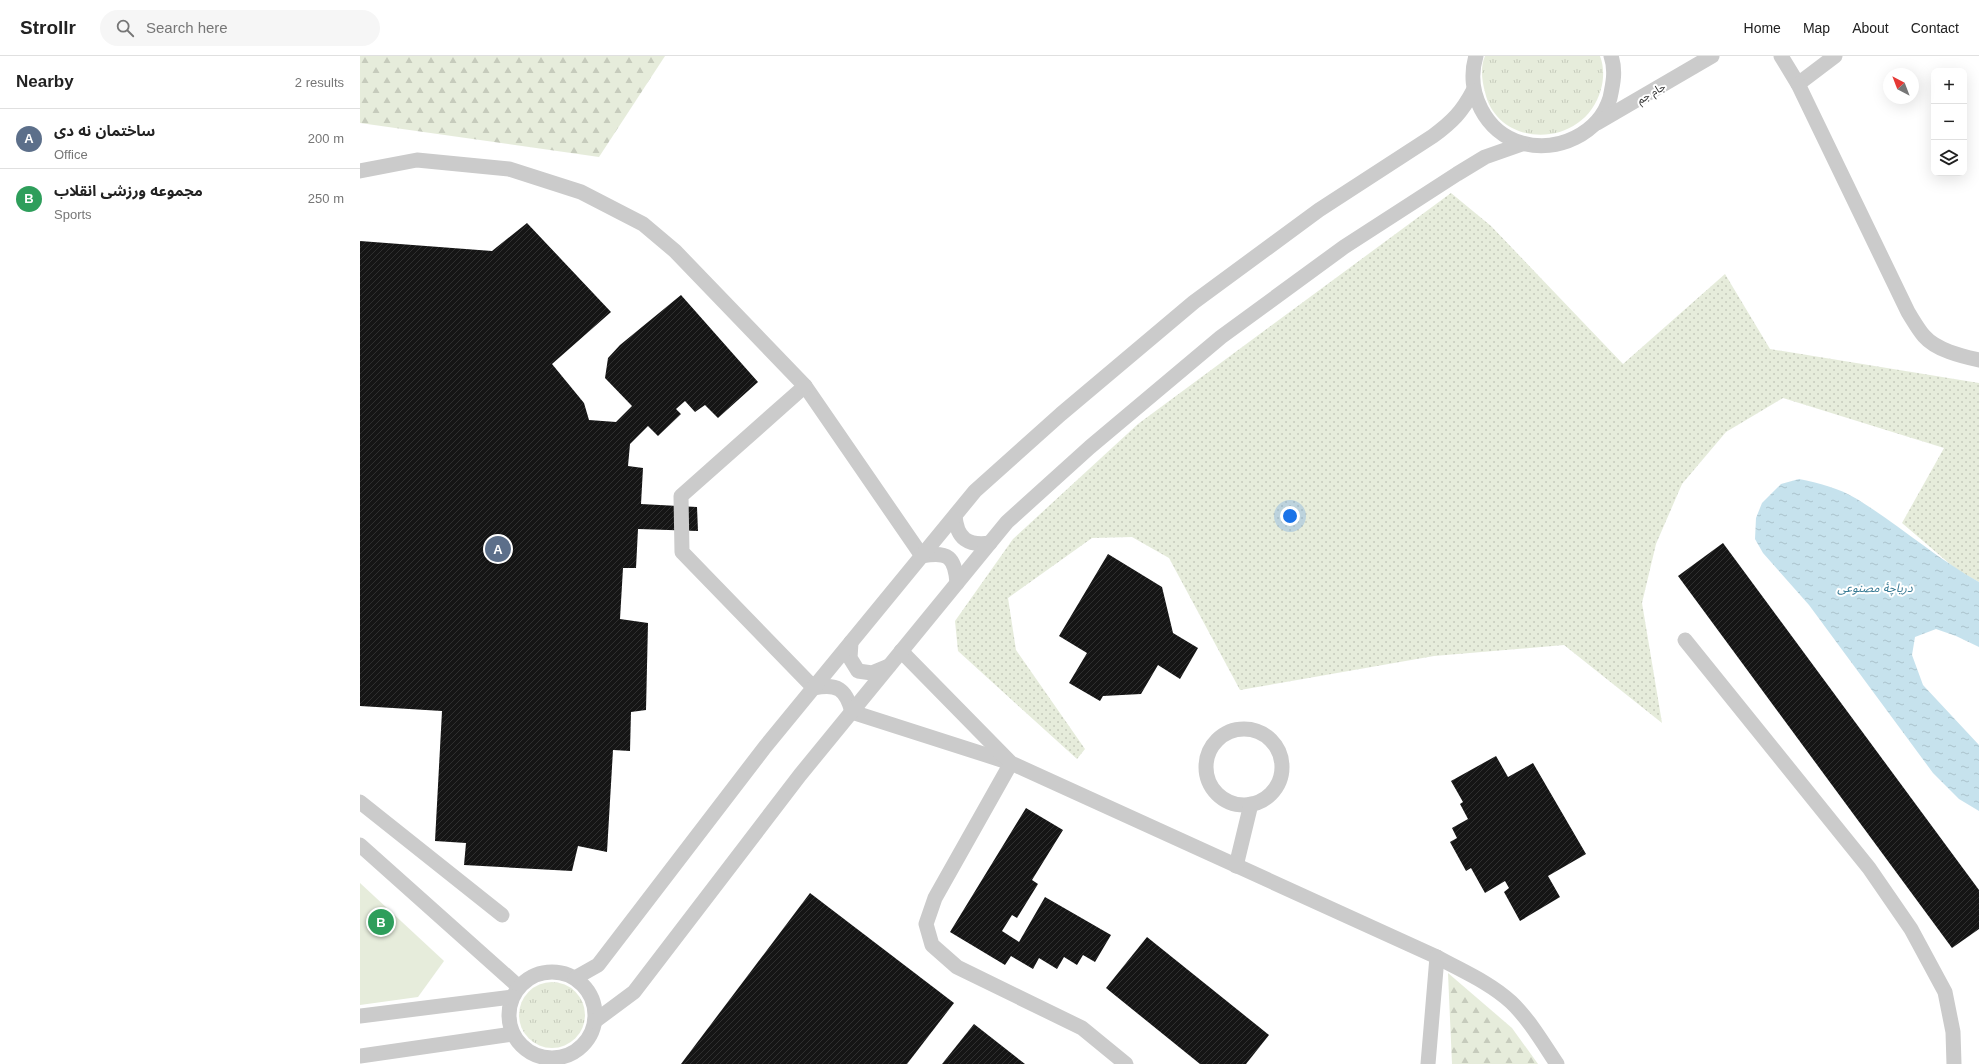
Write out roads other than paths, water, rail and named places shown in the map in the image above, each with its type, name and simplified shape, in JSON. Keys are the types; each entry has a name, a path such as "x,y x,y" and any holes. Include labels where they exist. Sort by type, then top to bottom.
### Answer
{"lane":[{"path":"1472,59 1473,91 1477,103 1490,124 1510,139 1522,144 1546,147 1578,138 1597,122 1607,106 1614,83 1613,61 1611,56"},
{"name":"جام جم","path":"1589,128 1712,56"},
{"path":"1781,56 1798,84 1908,312 1925,337 1942,348 1961,356 1979,360"},
{"path":"1798,84 1835,56"},
{"path":"575,978 598,965 765,747 975,491 1055,419 1194,302 1319,210 1438,132 1464,109 1473,91"},
{"path":"595,1021 634,992 800,775 1007,522 1090,447 1221,337 1344,247 1457,174 1485,157 1522,144"},
{"path":"360,171 418,160 509,169 581,192 643,224 675,251 805,386 922,556"},
{"path":"805,386 681,496 682,552 814,688"},
{"path":"955,516 956,527 964,539 976,544 990,543"},
{"path":"922,556 937,553 948,557 956,568 957,583"},
{"path":"1685,640 1869,868 1911,929 1945,992 1953,1032 1954,1064"},
{"path":"851,642 850,658 858,671 872,673 889,666"},
{"path":"901,651 1011,763"},
{"path":"814,688 828,685 841,690 848,698 852,712"},
{"path":"852,712 1011,763 1436,957 1487,983 1511,1002 1530,1024 1557,1064"},
{"path":"1244,729 1256,730 1267,736 1276,745 1281,757 1282,769 1279,782 1272,793 1262,800 1251,804 1238,804 1226,801 1216,793 1209,783 1206,770 1207,758 1212,746 1220,737 1231,731 1244,729"},
{"path":"1011,763 935,898 926,924 932,945 957,967 1082,1028 1126,1064"},
{"path":"360,802 502,915"},
{"path":"1236,866 1251,804"},
{"path":"360,845 515,992"},
{"path":"1428,1064 1436,957"},
{"path":"539,973 564,973 575,978 584,986 591,997 594,1008 595,1021 590,1034 582,1045 571,1053 559,1058 545,1058 532,1054 521,1046 513,1034 509,1021 509,1009 515,992 528,979 539,973"},
{"path":"360,1016 515,992"},
{"path":"360,1056 513,1034"}],"water":[{"name":"دریاچهٔ مصنوعی","path":"1799,479 1829,486 1857,499 1948,563 1979,582 1979,647 1956,636 1936,629 1915,637 1912,655 1923,685 1979,745 1979,811 1959,799 1933,773 1809,605 1763,553 1755,539 1756,518 1762,503 1781,484"}],"place":[{"name":"ساختمان نه دی","path":"498,549"},
{"name":"مجموعه ورزشی انقلاب","path":"381,922"}]}
